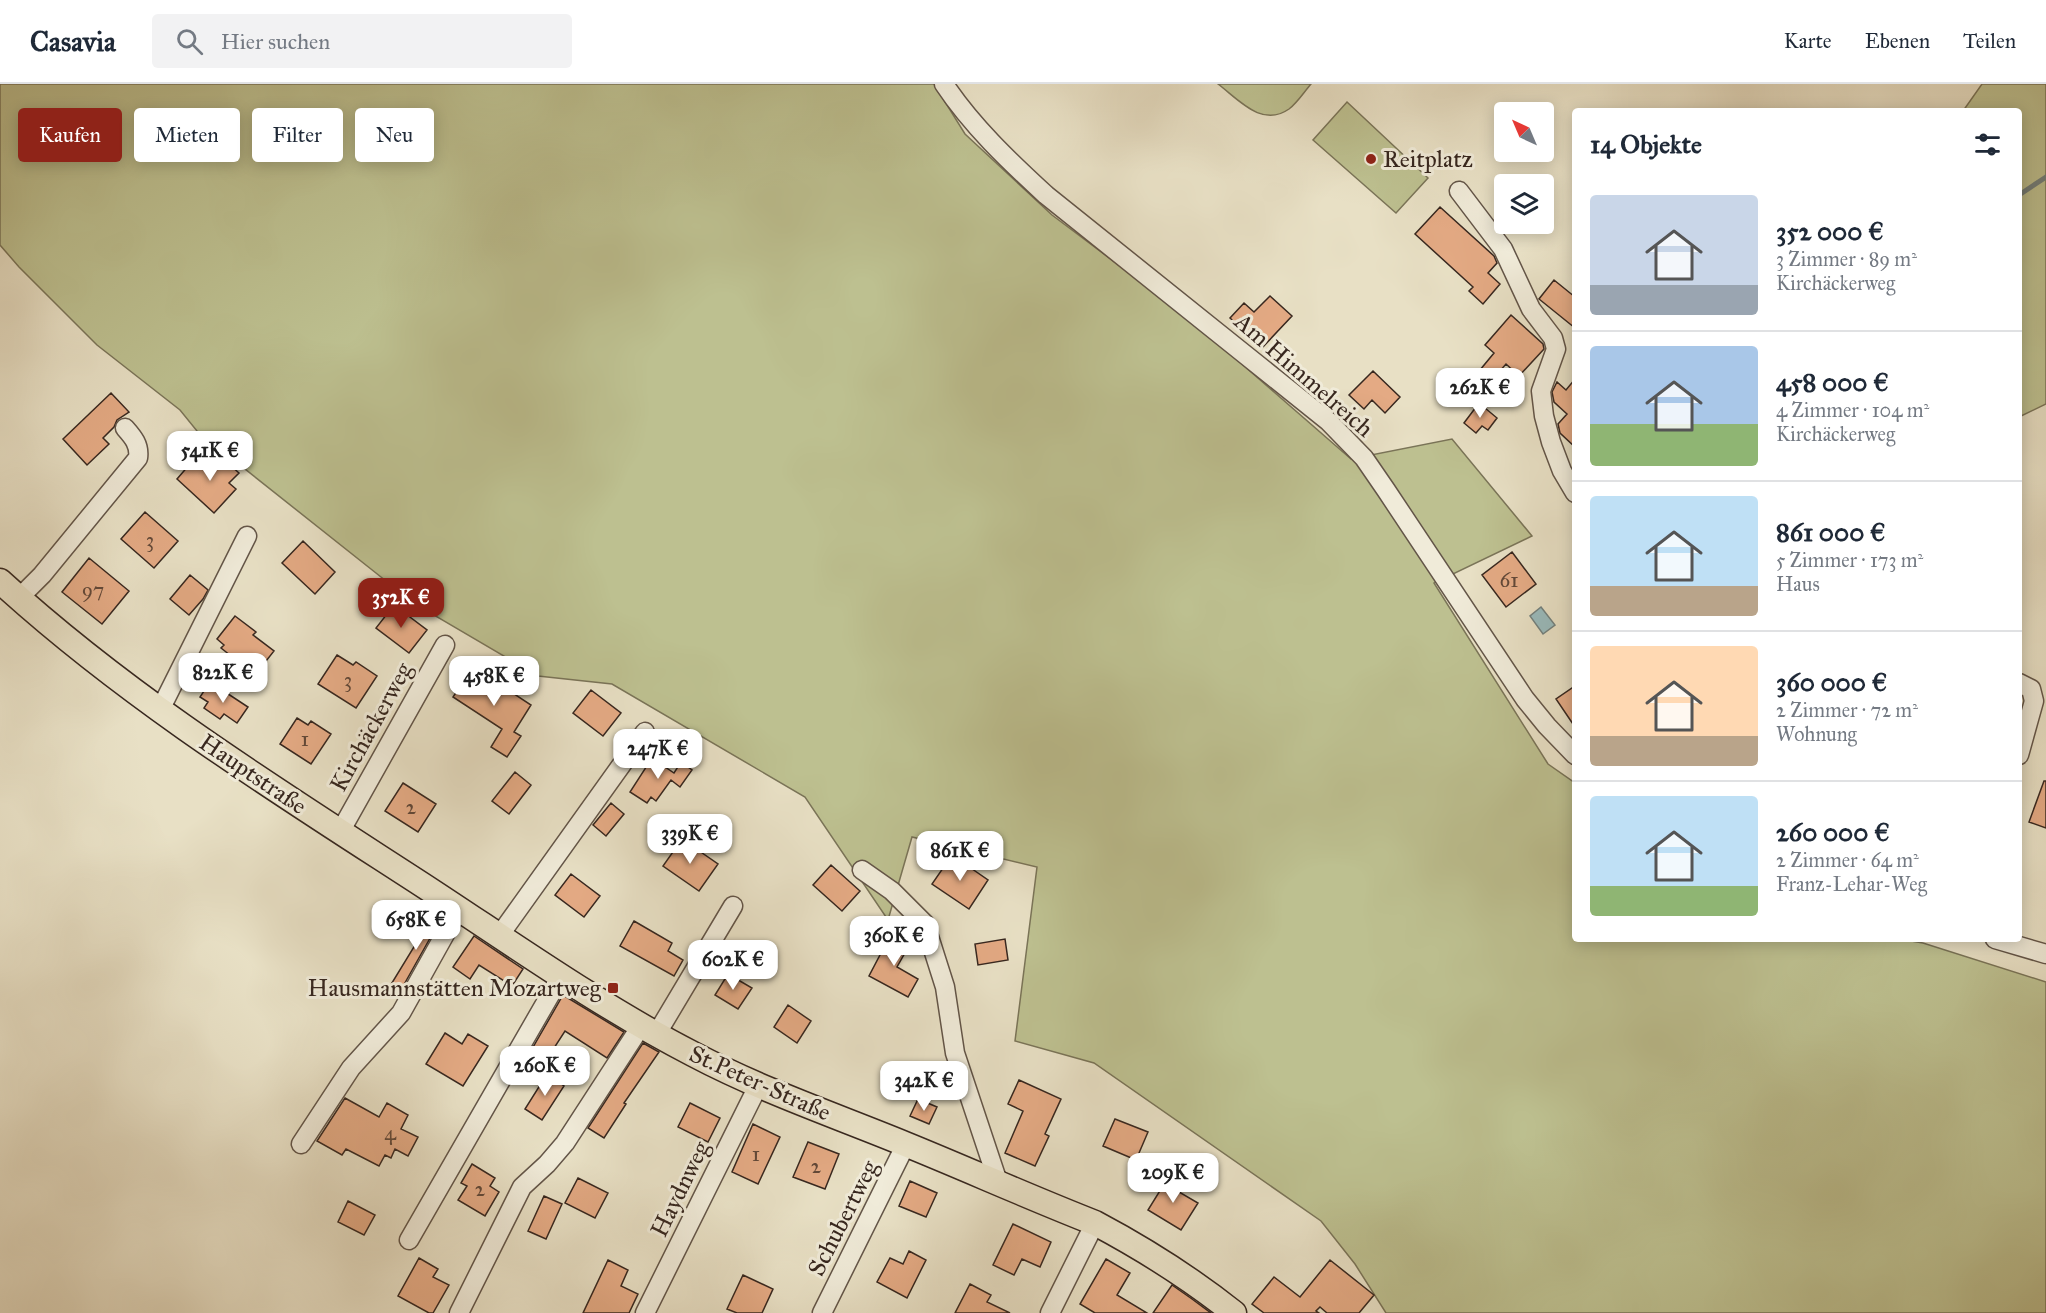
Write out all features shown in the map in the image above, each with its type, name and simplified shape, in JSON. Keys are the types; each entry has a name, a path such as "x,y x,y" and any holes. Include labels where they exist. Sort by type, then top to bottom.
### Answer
{"main road":[{"name":"Hauptstraße","path":"0,581 99,666 160,710 340,832 459,909"},
{"name":"St.Peter-Straße","path":"459,909 648,1030 758,1086 906,1144 1095,1223 1164,1262 1234,1313"}],"street":[{"name":"Am Himmelreich","path":"944,84 984,135 1009,162 1046,195 1296,394 1345,437 1381,482 1525,699 1572,752"},
{"path":"1459,191 1503,249 1531,309 1553,338 1556,349 1541,391 1544,416 1562,471 1572,488"},
{"path":"19,598 42,574 138,458 140,451 135,439 125,428"},
{"path":"160,710 247,536"},
{"name":"Kirchäckerweg","path":"340,832 445,645"},
{"path":"2022,684 2031,689 2034,701 2022,744"},
{"path":"499,936 645,732"},
{"path":"862,870 892,891 925,924 945,987 955,1053 998,1182"},
{"path":"459,1313 522,1187 547,1164 565,1143 598,1095 648,1030 733,906"},
{"path":"301,1144 351,1068 401,1013 459,909"},
{"path":"2005,942 2046,954"},
{"path":"409,1240 561,976"},
{"name":"Haydnweg","path":"645,1313 758,1086"},
{"name":"Schubertweg","path":"822,1313 906,1144"},
{"path":"1050,1313 1095,1223"}],"green space":[{"path":"0,84 934,84 965,134 1052,215 1188,317 1351,459 1452,439 1532,536 1434,583 1548,764 1572,781 1572,942 1917,942 2046,982 2046,1313 1386,1313 1355,1264 1321,1221 1094,1063 1015,1041 1037,867 912,837 888,920 805,797 612,684 538,676 415,604 197,431 180,410 97,345 0,245"},
{"path":"1218,84 1311,84 1289,109 1279,114 1269,115 1251,110"},
{"path":"1982,84 2046,84 2046,404 2022,416 2022,108 1965,108"},
{"name":"Reitplatz","path":"1347,102 1428,178 1396,213 1313,140"}],"water":[{"path":"1541,607 1555,625 1543,634 1530,616"}],"building":[{"path":"1440,207 1494,256 1497,263 1488,273 1500,284 1483,304 1469,291 1473,287 1415,234"},
{"path":"1554,280 1572,295 1572,326 1539,299"},
{"path":"1270,296 1292,316 1262,348 1230,318 1244,303 1254,312"},
{"path":"1511,315 1543,344 1544,349 1519,376 1506,364 1492,380 1480,370 1494,353 1485,345"},
{"path":"1373,371 1400,397 1385,413 1372,400 1364,409 1349,395"},
{"path":"1557,382 1566,390 1572,383 1572,444 1560,433 1558,424 1567,414 1554,402 1552,392"},
{"path":"111,393 129,412 117,420 114,427 103,438 109,444 87,465 63,439"},
{"path":"1479,403 1497,418 1488,430 1482,426 1476,433 1464,423"},
{"path":"196,457 211,470 222,458 239,473 229,483 236,489 214,513 177,479"},
{"path":"145,512 178,541 154,568 121,539"},
{"path":"303,541 335,572 315,594 282,563"},
{"path":"1512,552 1536,584 1506,607 1482,575"},
{"path":"89,558 129,591 102,624 62,592"},
{"path":"190,575 208,590 189,615 170,599"},
{"path":"394,605 427,630 409,653 376,628"},
{"path":"235,616 256,632 253,635 274,651 259,670 244,658 240,663 221,648 224,645 217,639"},
{"path":"337,655 353,665 356,662 377,676 356,708 318,684"},
{"path":"473,667 531,705 514,732 521,736 507,757 491,747 502,729 453,697"},
{"path":"210,682 248,707 237,723 224,714 220,719 204,708 208,702 200,697"},
{"path":"1572,688 1572,723 1556,699"},
{"path":"591,690 621,713 603,736 573,713"},
{"path":"297,718 308,725 311,721 331,734 311,764 280,744"},
{"path":"652,758 674,773 681,762 692,770 680,787 671,780 656,801 651,797 647,803 630,792"},
{"path":"515,772 531,785 509,814 492,801"},
{"path":"2044,781 2046,781 2046,828 2029,822"},
{"path":"403,783 436,804 418,832 385,811"},
{"path":"611,803 624,814 606,836 593,825"},
{"path":"682,839 718,864 699,891 663,866"},
{"path":"952,855 988,880 969,909 932,884"},
{"path":"831,865 860,891 842,911 813,885"},
{"path":"571,874 600,896 584,917 555,895"},
{"path":"432,908 443,915 397,997 387,991 417,942 413,939"},
{"path":"634,921 672,943 668,951 683,960 674,976 620,946"},
{"path":"891,934 910,944 897,967 918,979 908,997 869,976"},
{"path":"474,936 523,969 512,986 479,965 470,979 453,967"},
{"path":"1005,939 1008,960 978,965 975,944"},
{"path":"728,974 752,988 738,1009 715,995"},
{"path":"563,995 624,1032 607,1058 565,1031 547,1059 532,1049"},
{"path":"788,1005 811,1021 797,1043 774,1027"},
{"path":"445,1033 462,1044 468,1034 488,1046 463,1086 426,1064"},
{"path":"643,1043 659,1052 624,1103 626,1104 604,1138 588,1128"},
{"path":"547,1074 564,1086 542,1120 525,1109"},
{"path":"1019,1080 1061,1099 1045,1134 1049,1136 1035,1166 1005,1153 1023,1111 1008,1104"},
{"path":"345,1098 379,1117 387,1103 408,1115 401,1129 418,1137 408,1156 395,1149 391,1158 385,1155 379,1166 346,1149 342,1155 317,1141"},
{"path":"918,1099 937,1107 929,1124 910,1116"},
{"path":"690,1103 720,1118 708,1142 678,1127"},
{"path":"1115,1119 1148,1132 1136,1160 1103,1146"},
{"path":"753,1124 780,1137 758,1184 732,1172"},
{"path":"808,1142 839,1154 825,1189 793,1177"},
{"path":"472,1164 495,1178 490,1186 499,1192 485,1216 458,1200 467,1186 461,1183"},
{"path":"1169,1176 1183,1185 1179,1192 1198,1203 1181,1230 1148,1210"},
{"path":"578,1178 608,1193 595,1218 565,1203"},
{"path":"910,1181 937,1193 926,1217 899,1206"},
{"path":"544,1196 562,1204 546,1239 528,1231"},
{"path":"348,1201 375,1215 364,1235 338,1222"},
{"path":"1013,1224 1051,1242 1040,1267 1022,1259 1014,1275 993,1265"},
{"path":"909,1251 926,1260 907,1298 877,1282 890,1258 903,1264"},
{"path":"419,1258 438,1269 433,1277 449,1285 433,1313 398,1296"},
{"path":"1106,1259 1130,1273 1117,1295 1147,1313 1095,1313 1080,1304"},
{"path":"608,1260 628,1270 621,1286 638,1294 629,1313 583,1313"},
{"path":"1330,1260 1374,1295 1359,1313 1327,1313 1320,1307 1316,1311 1319,1313 1264,1313 1252,1304 1274,1277 1300,1297"},
{"path":"743,1275 773,1289 762,1313 737,1313 727,1309"},
{"path":"970,1284 991,1295 987,1302 1010,1313 955,1313"},
{"path":"1172,1285 1192,1299 1211,1313 1153,1313"}],"waterway":[{"path":"2022,193 2046,177"}],"place":[{"name":"Reitplatz","path":"1371,159"},
{"name":"Hausmannstätten Mozartweg","path":"613,988"}]}
